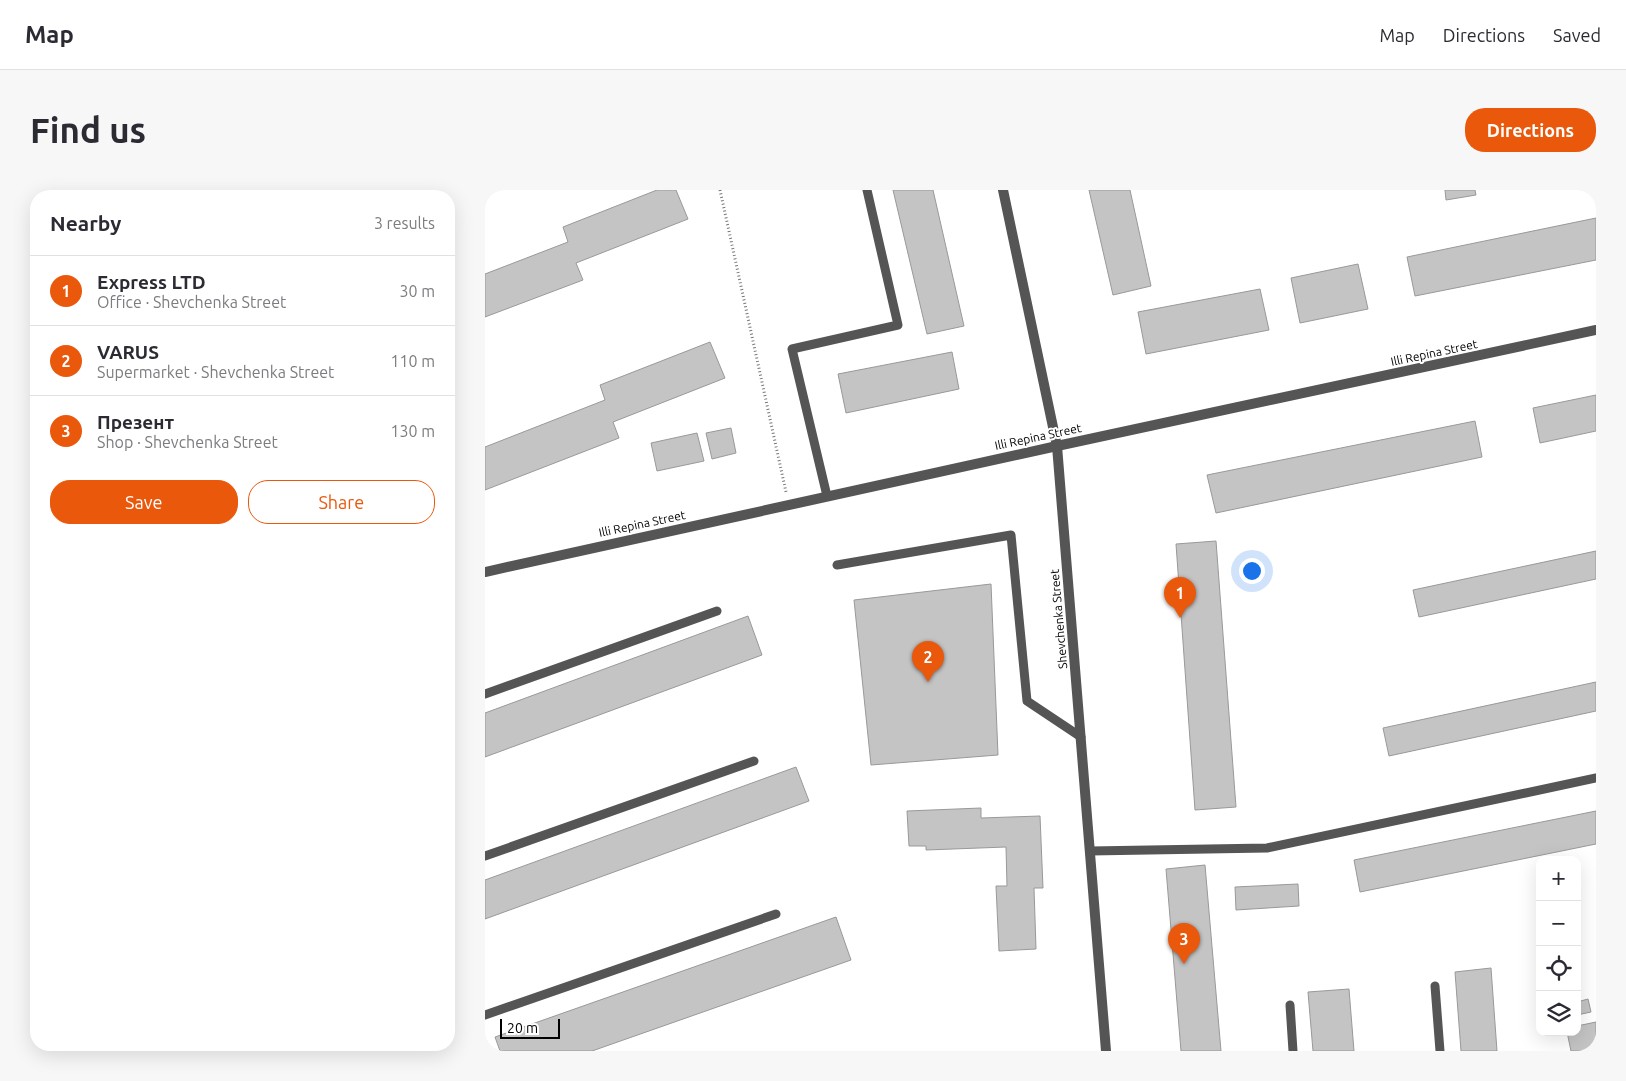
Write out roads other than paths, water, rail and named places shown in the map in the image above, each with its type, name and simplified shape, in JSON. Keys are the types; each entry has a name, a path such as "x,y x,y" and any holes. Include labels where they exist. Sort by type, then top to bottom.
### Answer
{"street":[{"name":"Shevchenka Street","path":"1003,190 1057,446 1106,1051"},
{"name":"Illi Repina Street","path":"485,572 1596,330"}],"lane":[{"path":"827,496 793,349 898,325 867,190"},
{"path":"837,565 1011,535 1027,701 1081,737"},
{"path":"485,694 717,610"},
{"path":"485,856 754,761"},
{"path":"1090,851 1267,848 1596,778"},
{"path":"485,1015 776,914"},
{"path":"1435,986 1440,1051"},
{"path":"1290,1005 1293,1051"}],"place":[{"name":"Express LTD","path":"1180,618"},
{"name":"VARUS","path":"928,682"},
{"name":"Презент","path":"1184,964"}]}
